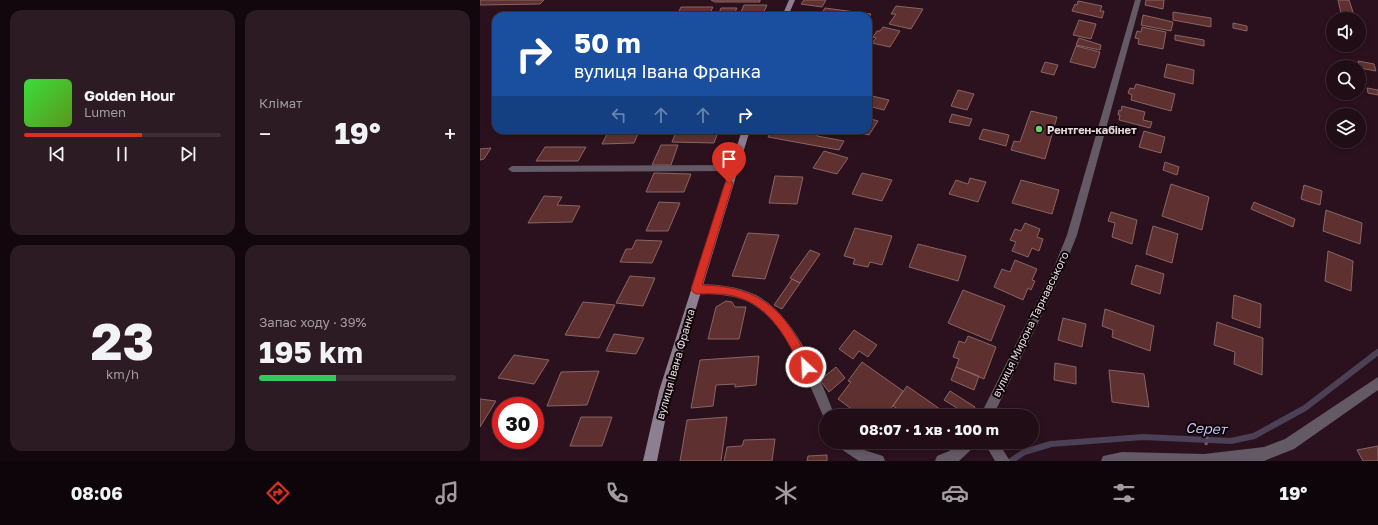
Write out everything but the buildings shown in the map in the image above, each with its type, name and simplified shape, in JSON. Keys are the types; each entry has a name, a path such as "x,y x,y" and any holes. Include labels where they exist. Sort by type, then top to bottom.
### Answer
{"main road":[{"path":"787,12 792,0"},
{"name":"вулиця Івана Франка","path":"650,461 665,391 745,134"}],"street":[{"name":"вулиця Мирона Тарнавського","path":"989,409 1057,272 1072,235 1138,0"},
{"path":"696,289 735,292 752,298 765,306 777,319 794,343 826,409"},
{"path":"1108,461 1122,459 1204,461 1264,454 1289,444 1378,383"},
{"path":"852,449 860,455 878,461"},
{"path":"942,461 954,456 962,449"},
{"path":"995,449 1003,461"}],"lane":[{"path":"512,169 734,168"}],"path":[{"path":"1204,461 1209,420"}],"waterway":[{"name":"Серет","path":"1011,461 1024,452 1051,444 1143,437 1231,441 1254,436 1305,408 1378,352"}],"place":[{"name":"Рентген-кабінет","path":"1039,129"}],"route":[{"path":"729,183 696,289 735,292 752,298 765,306 777,319 794,343 806,367"}]}
